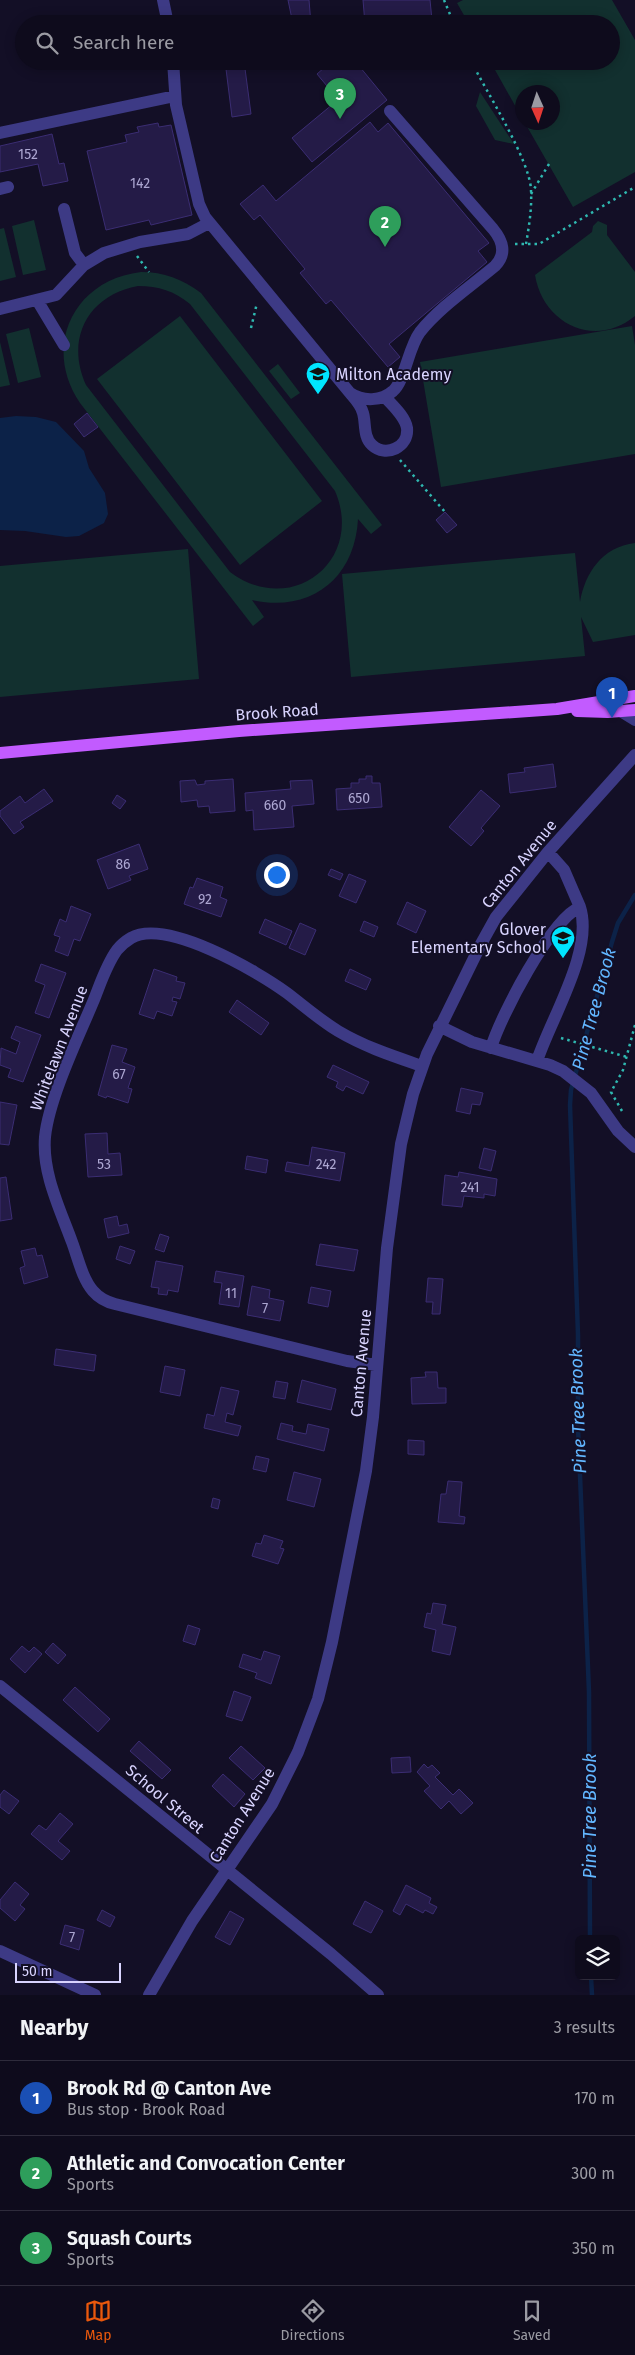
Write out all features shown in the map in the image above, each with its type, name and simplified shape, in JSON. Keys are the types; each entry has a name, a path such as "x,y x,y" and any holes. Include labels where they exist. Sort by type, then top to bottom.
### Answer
{"main road":[{"name":"Brook Road","path":"0,753 239,731 557,709 635,696"},
{"name":"Brook Road","path":"557,709 594,712 629,711"}],"street":[{"path":"163,0 166,15"},
{"path":"174,70 175,96 199,204 209,223 350,393 362,410 366,437 370,443 381,450 392,450 404,442 407,429 403,418 385,396"},
{"path":"0,133 175,96"},
{"path":"350,393 356,397 369,399 385,396 395,389 411,348 420,332 439,313 498,263 502,255 502,246 493,229 390,111"},
{"path":"64,209 75,253 84,265"},
{"path":"0,309 37,300 61,291 84,265 104,253 129,244 180,237 196,231 209,223"},
{"path":"37,300 64,345"},
{"path":"629,711 635,720"},
{"name":"Canton Avenue","path":"149,1995 181,1937 280,1788 306,1734 318,1699 332,1642 364,1480 371,1436 387,1248 398,1162 408,1110 422,1066 439,1026 496,917 548,852 635,755"},
{"path":"537,1061 568,987 582,944 584,929 580,907 564,870 548,852"},
{"path":"491,1048 501,1022 541,950 570,912 580,907"},
{"name":"Whitelawn Avenue","path":"377,1365 347,1361 154,1314 115,1304 100,1297 93,1292 84,1276 51,1183 46,1159 46,1131 69,1061 112,958 124,942 139,934 148,932 178,938 226,957 286,992 340,1032 370,1047 422,1066"},
{"path":"439,1026 463,1039 537,1061 563,1071 584,1087 618,1131 635,1147"},
{"name":"School Street","path":"0,1686 331,1954 378,1995"},
{"path":"0,1951 95,1995"}],"path":[{"path":"444,0 450,15"},
{"path":"476,70 523,161 531,188 530,220 526,244"},
{"path":"531,196 548,164"},
{"path":"502,246 540,244 635,187"},
{"path":"129,244 148,272"},
{"path":"251,328 257,303"},
{"path":"392,450 445,512"},
{"path":"624,1116 610,1092 623,1070 635,1025"},
{"path":"567,1040 626,1057"}],"green space":[{"path":"463,0 612,0 635,40 635,172 573,207 529,130 560,130 560,85 515,85 515,106 495,70 620,70 620,15 464,15 457,3"},
{"path":"480,92 514,144 495,140 476,106"},
{"path":"34,220 46,270 23,275 12,226"},
{"path":"598,221 607,225 607,235 635,272 635,316 620,326 604,330 588,330 573,326 548,307 540,292 535,275 592,232 593,226"},
{"path":"4,228 16,277 0,281 0,229"},
{"path":"141,272 157,273 180,280 201,293 382,525 371,534 358,519 355,540 348,559 326,587 310,596 293,601 273,603 252,600 264,617 253,626 80,403 69,382 64,360 65,339 71,320 82,302 97,288 117,278","holes":["138,286 146,286 172,293 190,304 335,491 342,516 340,540 331,560 317,575 298,585 276,589 253,585 230,572 86,385 80,368 78,351 80,336 85,322 94,309 106,299 121,291"]},
{"path":"180,316 322,501 240,565 97,379"},
{"path":"632,326 635,345 635,454 441,487 420,362"},
{"path":"29,328 41,377 18,383 6,334"},
{"path":"0,342 10,385 0,387"},
{"path":"278,364 300,393 291,399 269,371"},
{"path":"635,543 635,635 593,642 581,617 585,656 351,677 342,574 575,553 580,602 586,581 597,563 613,550 623,545"},
{"path":"188,549 199,679 0,697 0,566"}],"water":[{"path":"16,416 36,417 56,422 84,451 89,468 105,493 108,514 104,523 79,536 66,537 25,531 0,530 0,418"}],"building":[{"path":"288,0 309,0 310,15 291,15"},
{"path":"363,0 430,0 432,15 364,15"},
{"path":"226,70 245,70 251,114 232,117"},
{"path":"322,70 362,70 387,100 312,162 292,138 345,94 334,80 327,86 317,74"},
{"path":"370,122 378,132 388,123 489,243 478,251 487,262 389,344 400,357 388,367 331,300 326,304 300,273 305,269 260,215 254,220 240,204 263,185 276,201"},
{"path":"158,123 159,127 171,125 192,215 151,225 149,220 106,230 87,151 127,142 125,135 139,132 137,127"},
{"path":"52,134 59,164 64,163 68,181 43,186 38,164 0,172 0,146"},
{"path":"87,413 98,427 84,437 74,424"},
{"path":"445,512 457,525 447,533 436,520"},
{"path":"553,764 556,787 510,793 508,774 525,772 524,768"},
{"path":"366,776 372,776 372,783 380,783 382,807 337,810 336,789 351,788 351,783 359,783 359,779 366,779"},
{"path":"233,779 235,811 210,813 209,806 198,807 197,800 181,802 180,781 195,780 197,785 205,784 205,781"},
{"path":"312,780 314,804 292,806 294,827 254,830 253,810 246,811 245,793 291,789 290,781"},
{"path":"44,789 53,801 20,822 24,827 14,834 0,816 0,811 20,796 25,803"},
{"path":"481,790 500,806 481,828 484,831 471,846 449,827"},
{"path":"117,795 126,801 120,809 112,803"},
{"path":"139,844 148,869 129,876 131,880 108,889 97,860"},
{"path":"331,869 343,874 340,880 328,875"},
{"path":"349,874 366,881 356,903 339,896"},
{"path":"197,878 223,887 220,897 227,900 221,917 184,904 190,887 193,888"},
{"path":"407,902 426,911 416,933 397,924"},
{"path":"71,906 91,914 80,941 74,939 68,956 55,951 60,937 54,935 60,919 66,922"},
{"path":"265,919 292,931 286,945 259,933"},
{"path":"364,921 378,927 374,937 360,931"},
{"path":"300,923 316,930 305,955 289,948"},
{"path":"41,964 66,973 49,1018 35,1013 45,985 35,981"},
{"path":"154,969 177,977 176,981 185,983 180,999 173,997 172,1001 177,1002 172,1016 157,1011 154,1019 139,1014"},
{"path":"350,969 371,979 366,990 345,981"},
{"path":"237,1000 269,1023 261,1035 229,1012"},
{"path":"16,1026 41,1035 23,1082 8,1077 11,1069 0,1065 1,1048 16,1054 20,1042 11,1038"},
{"path":"112,1045 127,1049 122,1062 135,1067 128,1088 132,1089 128,1103 98,1095"},
{"path":"333,1065 369,1082 363,1094 346,1086 343,1091 336,1087 338,1082 327,1077"},
{"path":"461,1088 483,1093 480,1105 472,1104 470,1114 456,1111"},
{"path":"0,1102 17,1105 9,1145 0,1144"},
{"path":"107,1133 108,1154 120,1153 122,1175 88,1177 85,1134"},
{"path":"312,1147 345,1153 340,1181 285,1171 287,1162 309,1166"},
{"path":"484,1148 496,1151 491,1171 479,1168"},
{"path":"247,1156 268,1160 266,1173 245,1169"},
{"path":"459,1172 497,1179 495,1196 484,1194 484,1198 464,1196 462,1207 442,1205 445,1175 458,1177"},
{"path":"6,1177 12,1219 0,1221 0,1178"},
{"path":"117,1216 119,1226 127,1224 129,1233 108,1238 104,1219"},
{"path":"160,1234 169,1237 164,1252 155,1249"},
{"path":"320,1244 358,1250 354,1271 316,1265"},
{"path":"120,1246 135,1251 130,1264 116,1259"},
{"path":"35,1248 37,1256 42,1255 48,1277 24,1284 20,1268 25,1266 21,1251"},
{"path":"156,1261 183,1266 178,1292 168,1290 167,1295 158,1294 159,1288 151,1287"},
{"path":"216,1271 244,1276 239,1307 219,1304 222,1283 214,1282"},
{"path":"428,1278 443,1279 440,1314 432,1314 433,1302 426,1302"},
{"path":"252,1286 270,1290 269,1298 284,1301 280,1321 247,1315"},
{"path":"311,1287 331,1291 328,1307 308,1303"},
{"path":"56,1349 96,1355 94,1371 54,1365"},
{"path":"165,1366 185,1370 180,1396 160,1392"},
{"path":"425,1372 437,1372 438,1388 446,1388 446,1403 412,1404 411,1378 426,1377"},
{"path":"302,1380 336,1389 331,1410 297,1402"},
{"path":"276,1381 288,1383 285,1399 273,1397"},
{"path":"221,1387 239,1391 233,1415 227,1413 225,1422 241,1426 238,1436 204,1428 207,1414 214,1416"},
{"path":"281,1423 293,1426 292,1431 306,1434 308,1424 329,1429 324,1451 277,1439"},
{"path":"408,1440 424,1441 424,1455 408,1454"},
{"path":"256,1456 269,1459 266,1472 253,1469"},
{"path":"294,1472 321,1479 314,1507 287,1500"},
{"path":"448,1481 462,1482 459,1516 465,1517 464,1524 438,1522 441,1494 446,1494"},
{"path":"213,1498 220,1500 218,1509 211,1507"},
{"path":"264,1535 283,1541 280,1548 284,1549 278,1564 252,1556 256,1543 261,1544"},
{"path":"433,1603 446,1605 442,1624 456,1627 450,1655 432,1651 436,1630 424,1627 427,1613 431,1614"},
{"path":"188,1625 200,1629 195,1645 183,1641"},
{"path":"53,1643 66,1655 58,1664 45,1652"},
{"path":"22,1646 29,1652 34,1647 42,1654 25,1673 10,1659"},
{"path":"264,1651 280,1656 271,1684 255,1678 257,1673 239,1667 243,1654 261,1660"},
{"path":"75,1687 110,1719 98,1732 63,1700"},
{"path":"234,1691 251,1697 242,1721 226,1716"},
{"path":"139,1741 171,1770 162,1779 130,1751"},
{"path":"241,1746 265,1768 253,1780 229,1758"},
{"path":"410,1757 411,1772 392,1773 391,1758"},
{"path":"424,1764 428,1768 432,1765 440,1773 435,1777 453,1795 459,1789 473,1803 461,1814 449,1801 441,1809 424,1791 430,1786 417,1772"},
{"path":"223,1774 245,1794 234,1807 212,1786"},
{"path":"4,1790 19,1801 9,1814 0,1807 0,1795"},
{"path":"60,1813 73,1824 58,1841 70,1851 62,1860 31,1834 39,1825 46,1830"},
{"path":"15,1882 29,1894 20,1905 25,1909 15,1921 0,1908 0,1900"},
{"path":"406,1885 431,1898 429,1903 437,1907 433,1914 425,1910 423,1913 406,1904 400,1915 393,1911"},
{"path":"365,1901 383,1911 371,1933 353,1924"},
{"path":"102,1910 115,1917 110,1927 97,1920"},
{"path":"230,1911 244,1919 230,1945 215,1937"},
{"path":"65,1925 84,1930 79,1950 60,1944"}],"waterway":[{"name":"Pine Tree Brook","path":"590,1935 589,1692 578,1427 578,1335 570,1105 571,1090 612,942 618,923 635,895"},
{"name":"Pine Tree Brook","path":"591,1980 592,1995"}],"place":[{"name":"Squash Courts","path":"340,119"},
{"name":"Athletic and Convocation Center","path":"385,247"},
{"name":"Milton Academy","path":"318,395"},
{"name":"Brook Rd @ Canton Ave","path":"612,718"},
{"name":"Glover Elementary School","path":"563,959"}]}
